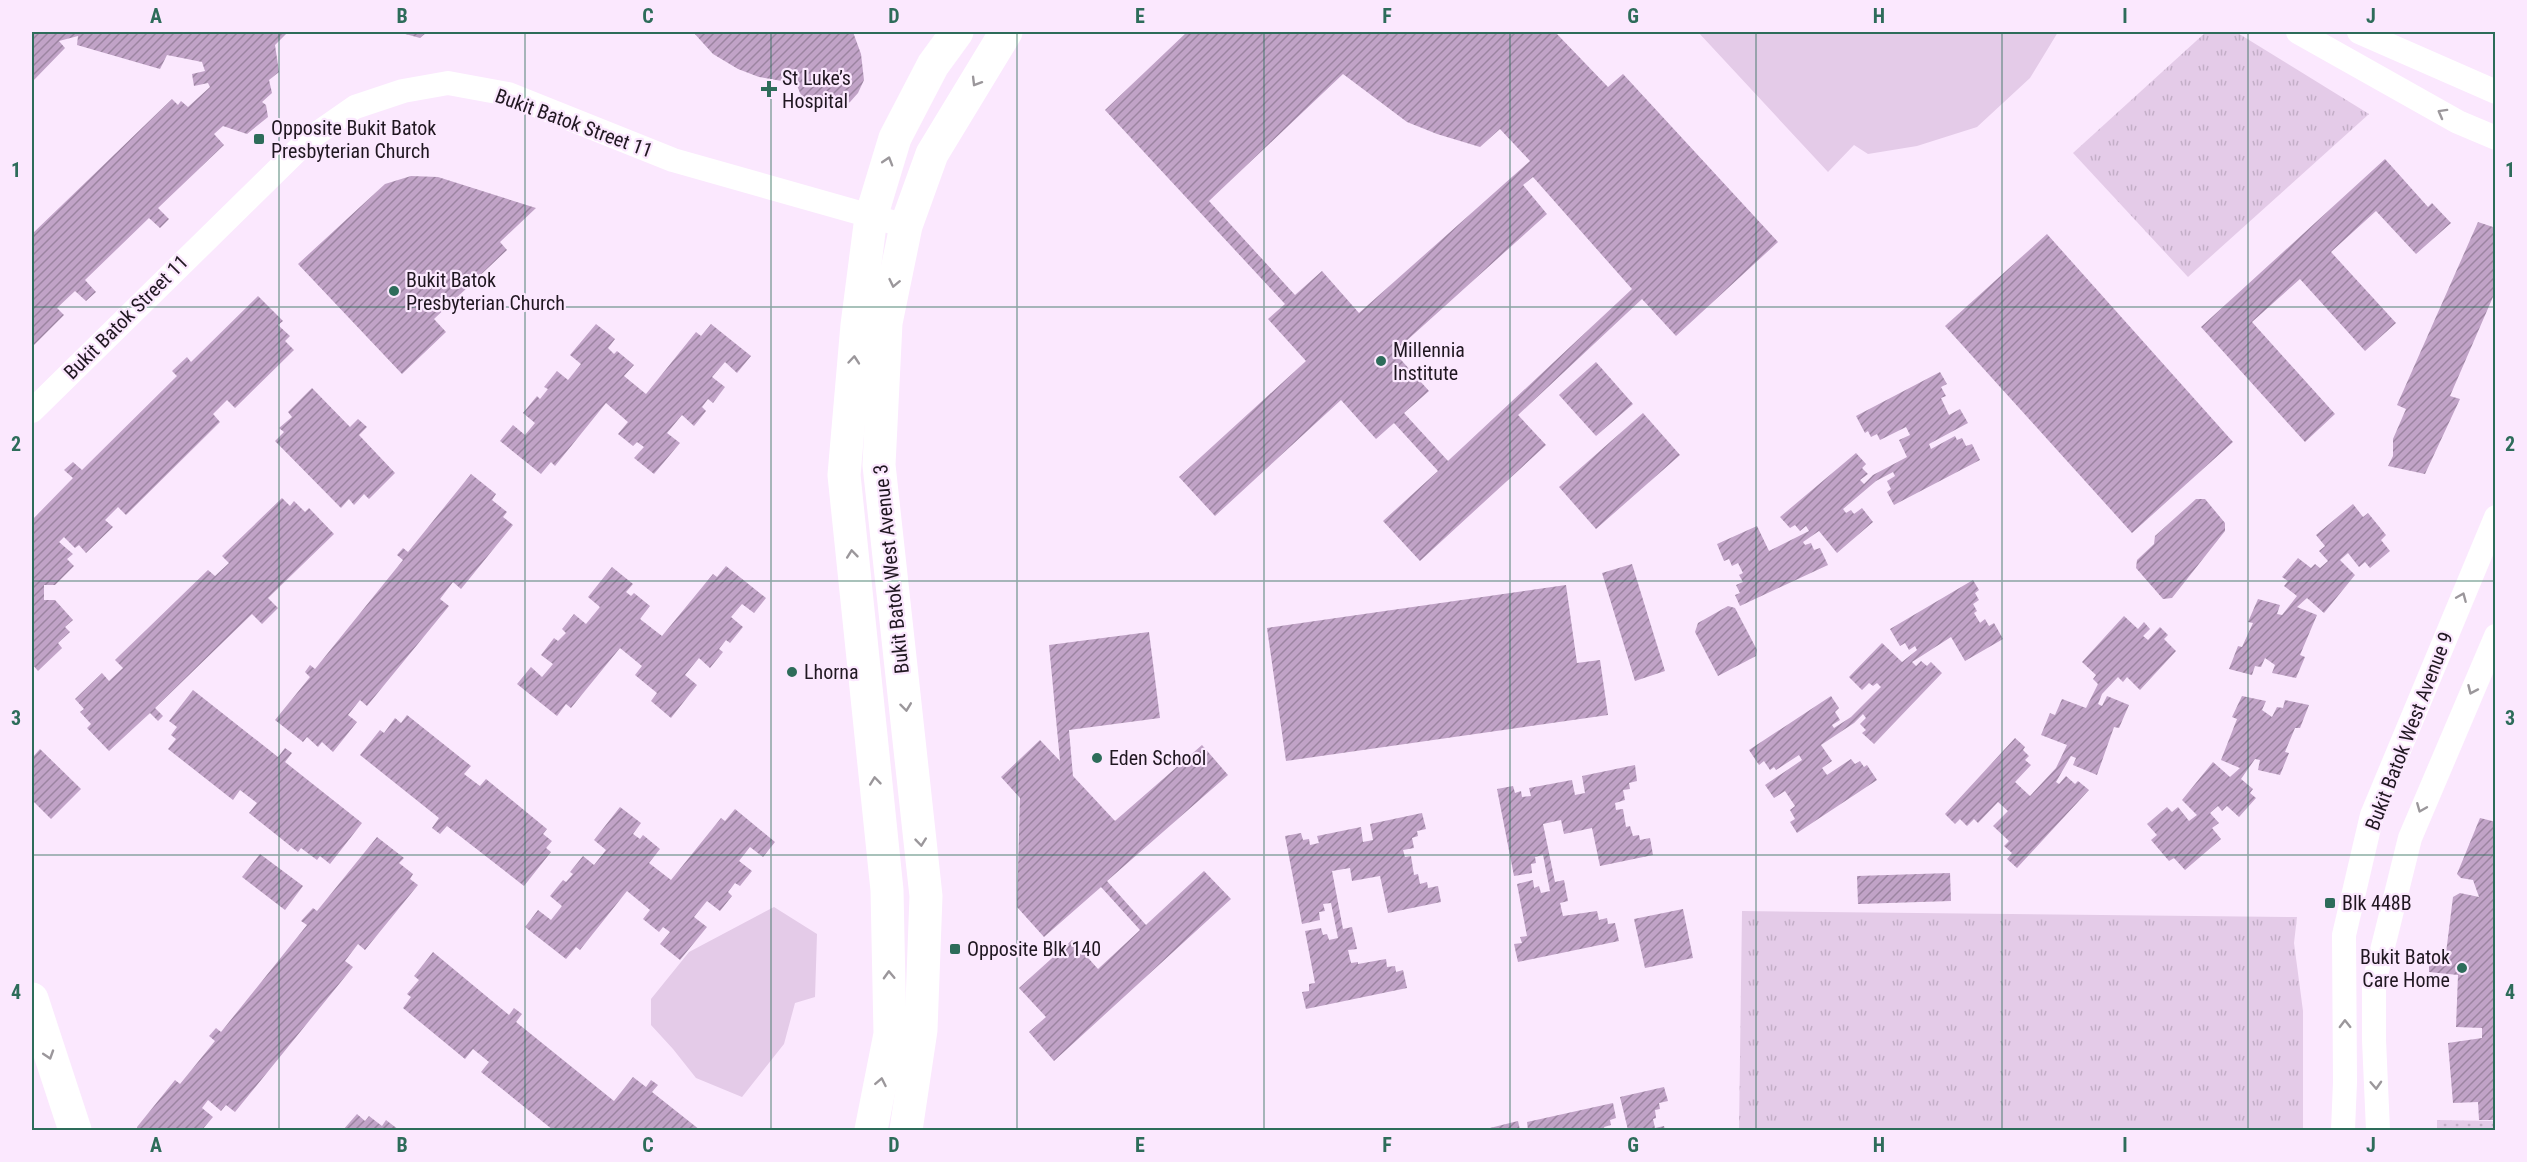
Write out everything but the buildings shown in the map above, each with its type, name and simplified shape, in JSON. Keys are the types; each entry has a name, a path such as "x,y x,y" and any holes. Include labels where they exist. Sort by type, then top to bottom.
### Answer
{"main road":[{"name":"Bukit Batok West Avenue 3","path":"871,1131 890,1034 887,890 844,476 857,324 871,217 895,138 933,65 957,32"},
{"name":"Bukit Batok West Avenue 3","path":"906,1131 921,1030 926,896 879,465 886,323 906,226 932,154 1006,32"},
{"path":"32,999 75,1131"}],"street":[{"path":"2298,32 2458,122 2496,138"},
{"path":"2359,32 2496,92"},
{"name":"Bukit Batok Street 11","path":"32,411 309,139 355,107 403,91 448,83 508,94 673,160 906,226"},
{"name":"Bukit Batok West Avenue 9","path":"2343,1131 2345,1082 2343,935 2372,815 2496,517"},
{"name":"Bukit Batok West Avenue 9","path":"2378,1131 2374,983 2410,837 2496,636"}],"green space":[{"path":"1698,32 2058,32 2030,78 1977,127 1917,146 1868,154 1854,145 1828,172"},
{"path":"2206,32 2236,32 2369,114 2188,277 2073,153"},
{"path":"774,907 817,934 815,997 795,1003 784,1044 742,1097 696,1078 651,1025 651,999 689,952"},
{"path":"1742,911 2297,917 2294,943 2303,1011 2303,1130 1739,1130"},
{"path":"2437,1120 2495,1121 2495,1130 2437,1130"}],"place":[{"name":"St Luke’s Hospital","path":"769,89"},
{"name":"Opposite Bukit Batok Presbyterian Church","path":"259,139"},
{"name":"Bukit Batok Presbyterian Church","path":"394,291"},
{"name":"Millennia Institute","path":"1381,361"},
{"name":"Lhorna","path":"792,672"},
{"name":"Eden School","path":"1097,758"},
{"name":"Blk 448B","path":"2330,903"},
{"name":"Opposite Blk 140","path":"955,949"},
{"name":"Bukit Batok Care Home","path":"2462,968"}]}
